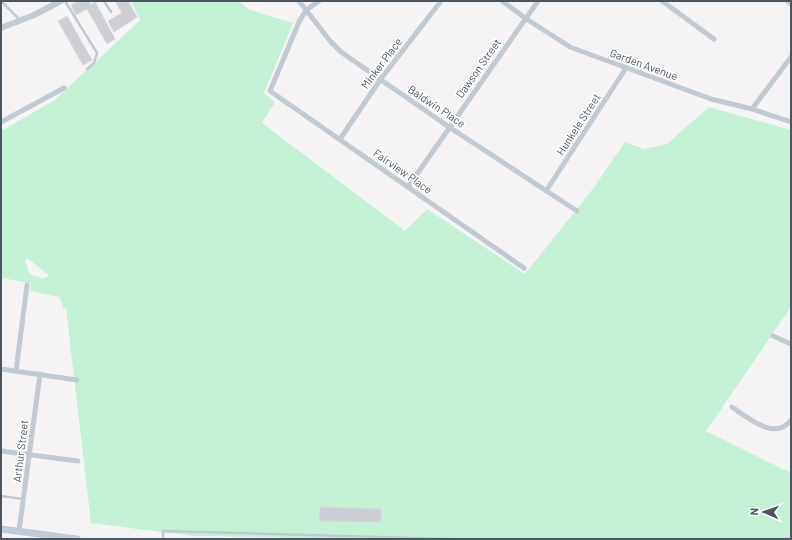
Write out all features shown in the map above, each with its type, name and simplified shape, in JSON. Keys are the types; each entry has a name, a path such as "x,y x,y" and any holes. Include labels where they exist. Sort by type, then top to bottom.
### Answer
{"main road":[{"path":"1,529 19,531 40,536 77,539"}],"street":[{"path":"1,28 21,21 61,1"},
{"name":"Baldwin Place","path":"299,1 335,47 380,80 576,211"},
{"path":"306,10 319,1"},
{"name":"Minker Place","path":"340,139 380,80 441,1"},
{"name":"Garden Avenue","path":"502,1 570,47 711,99 752,109 791,122"},
{"name":"Dawson Street","path":"408,187 538,1"},
{"path":"662,1 714,39"},
{"path":"787,1 791,4"},
{"name":"Fairview Place","path":"306,10 296,29 270,91 524,268"},
{"path":"752,109 791,57"},
{"name":"Hunkele Street","path":"546,191 626,68"},
{"path":"1,122 64,88"},
{"path":"16,371 27,285"},
{"path":"773,336 791,344"},
{"path":"1,369 76,380"},
{"name":"Arthur Street","path":"19,531 40,374"},
{"path":"732,407 757,424 767,428 778,429 790,424"},
{"path":"1,451 78,461"}],"lane":[{"path":"1,1 21,21"},
{"path":"65,1 97,53 94,63 87,69"},
{"path":"104,1 111,12"},
{"path":"1,496 24,499"},
{"path":"163,539 163,531 451,539"}],"green space":[{"path":"131,1 238,1 250,10 293,23 264,93 275,102 262,123 405,231 427,209 525,274 592,190 625,142 644,149 667,144 709,107 791,130 791,307 706,431 791,473 791,539 365,539 193,536 91,523 66,308 64,309 59,297 30,291 31,283 1,278 1,131 55,100 140,20","holes":["27,258 50,276 43,279 30,274 25,261"]}],"building":[{"path":"78,1 89,1 91,5 95,2 115,39 107,44 87,9 76,15 71,5"},
{"path":"115,1 128,1 137,17 114,32 108,21 122,13"},
{"path":"67,16 92,60 83,65 58,21"},
{"path":"320,507 381,509 381,522 319,521"}]}
